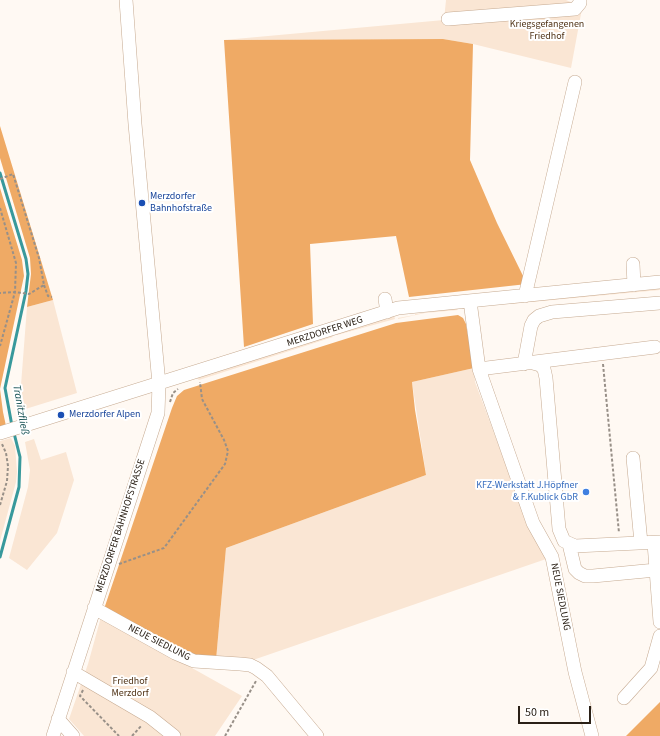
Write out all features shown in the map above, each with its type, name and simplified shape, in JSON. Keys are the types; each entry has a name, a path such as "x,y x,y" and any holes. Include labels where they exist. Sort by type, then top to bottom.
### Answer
{"street":[{"name":"MERZDORFER BAHNHOFSTRASSE","path":"53,736 158,413 159,384 135,124 126,0"},
{"path":"448,19 575,9 580,3 580,0"},
{"path":"525,296 575,82"},
{"path":"633,264 634,285"},
{"name":"MERZDORFER WEG","path":"0,435 22,426 159,384 386,306 398,308 660,282"},
{"name":"NEUE SIEDLUNG","path":"470,301 479,369 533,523 552,556 575,672 592,736"},
{"path":"529,363 531,326 534,320 539,316 552,312 660,303"},
{"path":"479,369 656,347"},
{"path":"529,363 540,365 544,369 546,378 559,529 564,541 575,546 652,543"},
{"path":"633,458 652,543 656,570 660,622"},
{"path":"569,544 575,569 585,576 656,570"},
{"name":"NEUE SIEDLUNG","path":"94,608 194,661 250,665 267,676 316,736"},
{"path":"624,698 651,668 660,636"},
{"path":"73,672 150,717 174,736"},
{"path":"58,719 73,736"}],"path":[{"path":"0,179 13,174 39,258 44,285 48,296 52,297"},
{"path":"0,208 16,263 15,292 0,346"},
{"path":"0,293 15,292 29,294 44,285"},
{"path":"602,354 620,544"},
{"path":"108,565 122,564 164,548 225,464 228,451 224,440 202,399 200,382"},
{"path":"158,413 168,407 173,393 177,389 185,387"},
{"path":"0,435 6,453 8,466 7,481 0,505"},
{"path":"225,736 262,672"},
{"path":"88,680 80,696 119,736"},
{"path":"132,736 150,717"}],"green space":[{"name":"Kriegsgefangenen Friedhof","path":"446,0 566,0 573,3 583,3 571,68 473,44 443,39 224,40 444,20"},
{"path":"660,286 660,290 510,304 509,300"},
{"path":"53,300 77,393 19,411 27,307"},
{"path":"456,308 458,310 425,313 398,319 415,314"},
{"path":"394,316 395,319 337,335 337,334"},
{"path":"332,335 333,337 199,380 195,377"},
{"path":"474,368 475,382 528,524 549,558 253,660 216,660 226,548 426,475 412,382"},
{"path":"11,438 15,446 17,472 16,482 0,541 0,441"},
{"path":"34,439 41,460 66,452 74,480 57,533 27,570 9,558 28,487 30,470 25,442"},
{"name":"Friedhof Merzdorf","path":"101,617 242,696 215,736 84,736 69,719 88,664"}],"shaded area":[{"path":"443,39 473,44 470,160 497,223 527,284 409,297 396,236 310,244 313,324 244,347 224,40"},
{"path":"0,126 53,300 27,307 31,274 30,258 0,158"},
{"path":"0,188 22,260 24,276 0,389"},
{"path":"458,315 463,318 466,324 474,368 412,382 415,410 426,475 226,548 216,660 196,656 177,649 104,609 172,408 177,396 184,390 396,323"},
{"path":"0,389 6,426 0,428"},
{"path":"660,702 660,736 626,736"}],"waterway":[{"name":"Tranitzfließ","path":"0,173 26,259 28,274 26,291 5,388 12,426"},
{"name":"Tranitzfließ","path":"0,557 19,487 20,457 14,433"}],"place":[{"name":"Merzdorfer Bahnhofstraße","path":"142,203"},
{"name":"Merzdorfer Alpen","path":"61,415"},
{"name":"KFZ-Werkstatt J.Höpfner & F.Kublick GbR","path":"586,492"}]}
